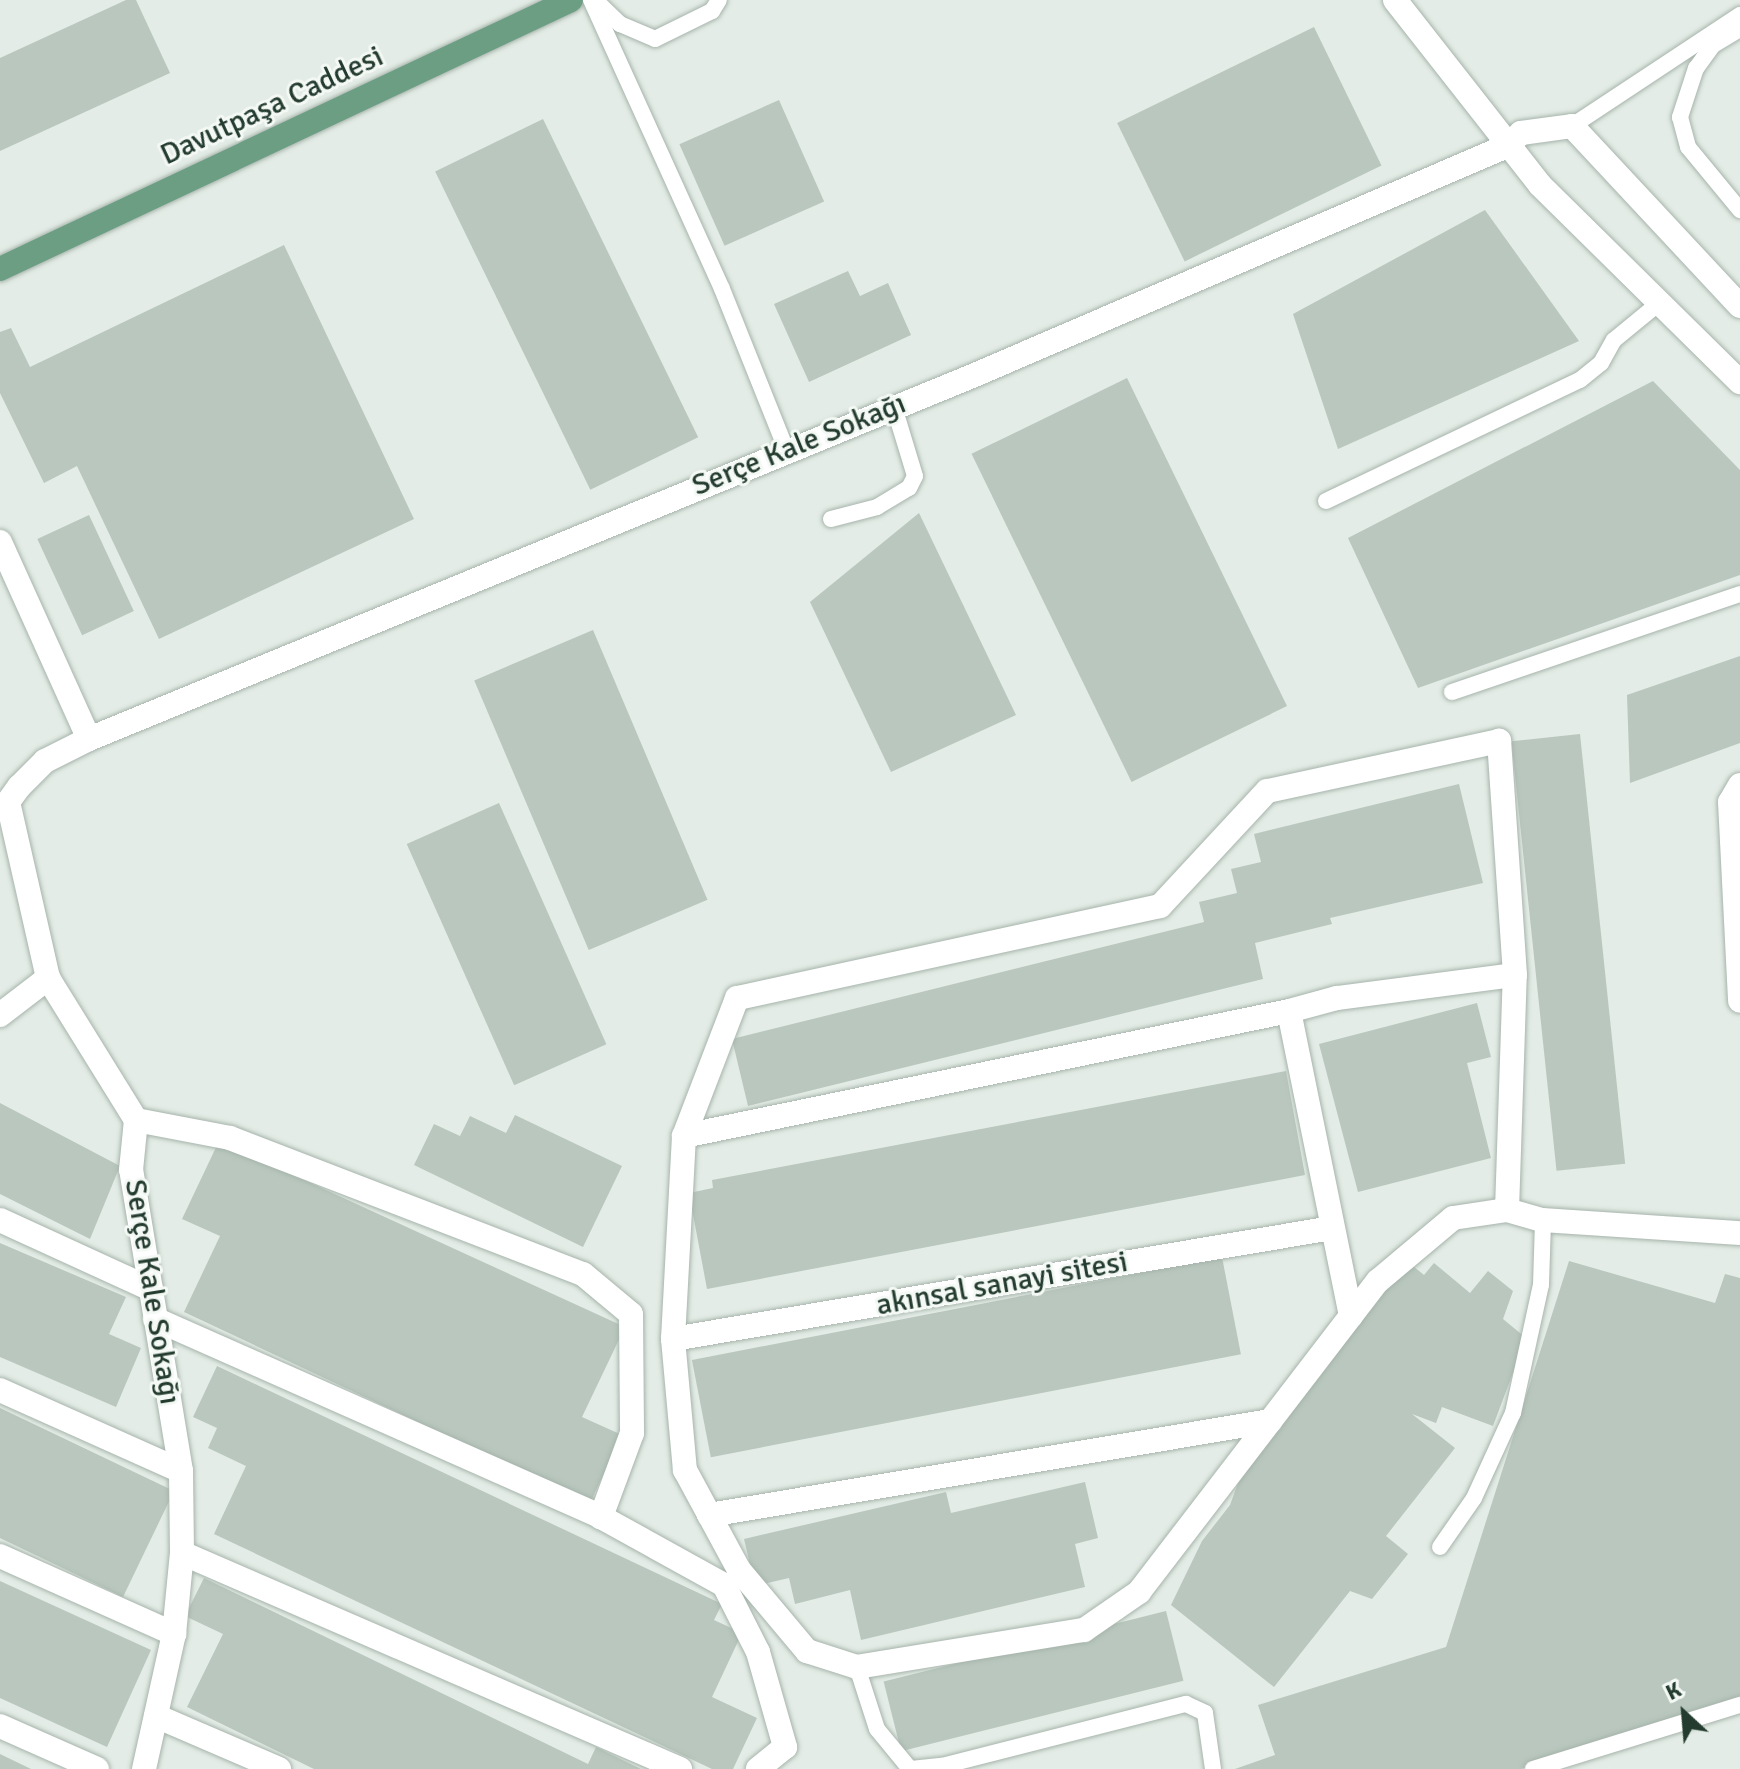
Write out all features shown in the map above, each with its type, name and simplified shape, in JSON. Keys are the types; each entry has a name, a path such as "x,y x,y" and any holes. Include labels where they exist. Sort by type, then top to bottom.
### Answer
{"main road":[{"name":"Davutpaşa Caddesi","path":"0,269 565,1"}],"street":[{"path":"1395,0 1507,146 1740,382"},
{"name":"Serçe Kale Sokağı","path":"144,1769 174,1634 182,1553 181,1471 131,1170 136,1120 48,978 8,802 45,761 89,739 894,407 1507,146 1521,133 1572,126"},
{"path":"1572,126 1740,306"},
{"path":"0,542 89,739"},
{"path":"1507,1210 1515,975 1499,741 1267,791 1160,906 737,998 684,1136 673,1339 685,1470 754,1588 807,1651 857,1667 1084,1630 1139,1592 1378,1281 1453,1218 1507,1210 1543,1220 1740,1233"},
{"path":"1740,785 1730,802 1740,1001"},
{"path":"684,1136 1289,1011 1337,998 1515,975"},
{"path":"0,1015 48,978"},
{"path":"1289,1011 1351,1316"},
{"path":"136,1120 230,1138 569,1269 631,1314 632,1433 601,1517"},
{"path":"0,1220 151,1289"},
{"name":"akınsal sanayi sitesi","path":"673,1339 1332,1228"},
{"path":"155,1319 601,1517 724,1585 754,1588"},
{"path":"0,1390 181,1471"},
{"path":"709,1515 1270,1421"},
{"path":"182,1553 680,1769"},
{"path":"0,1556 174,1634"},
{"path":"724,1585 758,1652 785,1747 758,1769"},
{"path":"156,1716 279,1769"},
{"path":"0,1726 97,1769"}],"lane":[{"path":"593,0 620,24 655,39 712,11 719,0"},
{"path":"593,0 722,289 786,449"},
{"path":"1572,126 1740,15"},
{"path":"1740,29 1713,45 1696,68 1680,117 1688,147 1740,210"},
{"path":"1326,501 1580,380 1601,363 1614,340 1659,303"},
{"path":"831,519 877,507 909,488 915,476 894,407"},
{"path":"1452,692 1740,594"},
{"path":"1440,1547 1474,1498 1513,1413 1541,1285 1543,1220"},
{"path":"857,1667 877,1729 910,1769 942,1766 1186,1704 1205,1713 1213,1769"},
{"path":"1533,1769 1740,1705"}],"building":[{"path":"126,0 136,0 170,73 0,151 0,58"},
{"path":"1314,27 1382,165 1185,261 1117,123"},
{"path":"779,100 824,201 725,246 679,144"},
{"path":"543,119 698,437 590,490 435,172"},
{"path":"1485,210 1579,341 1338,449 1293,314"},
{"path":"284,245 414,519 159,639 77,466 44,483 0,393 0,332 11,328 30,367"},
{"path":"848,271 860,296 888,283 911,335 809,382 774,304"},
{"path":"1127,378 1287,706 1132,782 972,454"},
{"path":"1653,381 1740,470 1740,575 1418,688 1348,538"},
{"path":"919,513 1016,715 891,772 810,602"},
{"path":"89,515 134,611 82,635 37,539"},
{"path":"593,630 707,900 589,950 474,680"},
{"path":"1740,656 1740,743 1630,783 1627,695"},
{"path":"1580,734 1625,1164 1557,1171 1511,741"},
{"path":"1459,784 1483,883 1330,918 1332,924 1255,943 1263,979 748,1106 732,1039 1204,922 1199,902 1237,893 1231,869 1261,862 1254,834"},
{"path":"499,803 606,1044 514,1085 407,844"},
{"path":"1477,1003 1491,1057 1467,1063 1491,1158 1358,1192 1319,1044"},
{"path":"1286,1071 1305,1175 707,1289 689,1193 713,1188 712,1180"},
{"path":"0,1103 120,1166 90,1239 0,1194"},
{"path":"515,1115 622,1166 583,1247 414,1165 434,1124 460,1136 470,1116 506,1133"},
{"path":"219,1141 625,1327 582,1417 622,1435 590,1503 184,1312 220,1236 182,1219"},
{"path":"0,1243 126,1297 109,1334 141,1348 116,1407 0,1357"},
{"path":"1222,1257 1241,1354 711,1457 692,1360"},
{"path":"1569,1261 1715,1303 1725,1274 1740,1278 1740,1701 1521,1769 1235,1769 1275,1755 1258,1705 1446,1647"},
{"path":"1408,1262 1424,1275 1434,1263 1470,1293 1488,1271 1513,1291 1503,1319 1526,1338 1493,1426 1442,1407 1436,1423 1412,1414 1455,1448 1386,1536 1408,1554 1372,1599 1350,1591 1274,1687 1171,1605 1202,1541 1230,1505 1245,1464"},
{"path":"217,1366 722,1604 714,1620 742,1633 712,1697 757,1718 733,1769 712,1769 214,1534 246,1466 208,1448 217,1428 193,1417"},
{"path":"0,1408 174,1491 123,1597 0,1538"},
{"path":"1085,1482 1098,1538 1075,1544 1085,1587 861,1640 850,1590 795,1604 789,1578 755,1586 744,1539 946,1492 951,1513"},
{"path":"204,1578 588,1764 596,1747 641,1769 314,1769 187,1707 223,1634 185,1616"},
{"path":"0,1581 151,1650 107,1747 0,1698"},
{"path":"1166,1611 1183,1681 901,1751 884,1681"},
{"path":"0,1754 31,1769 0,1769"}]}
